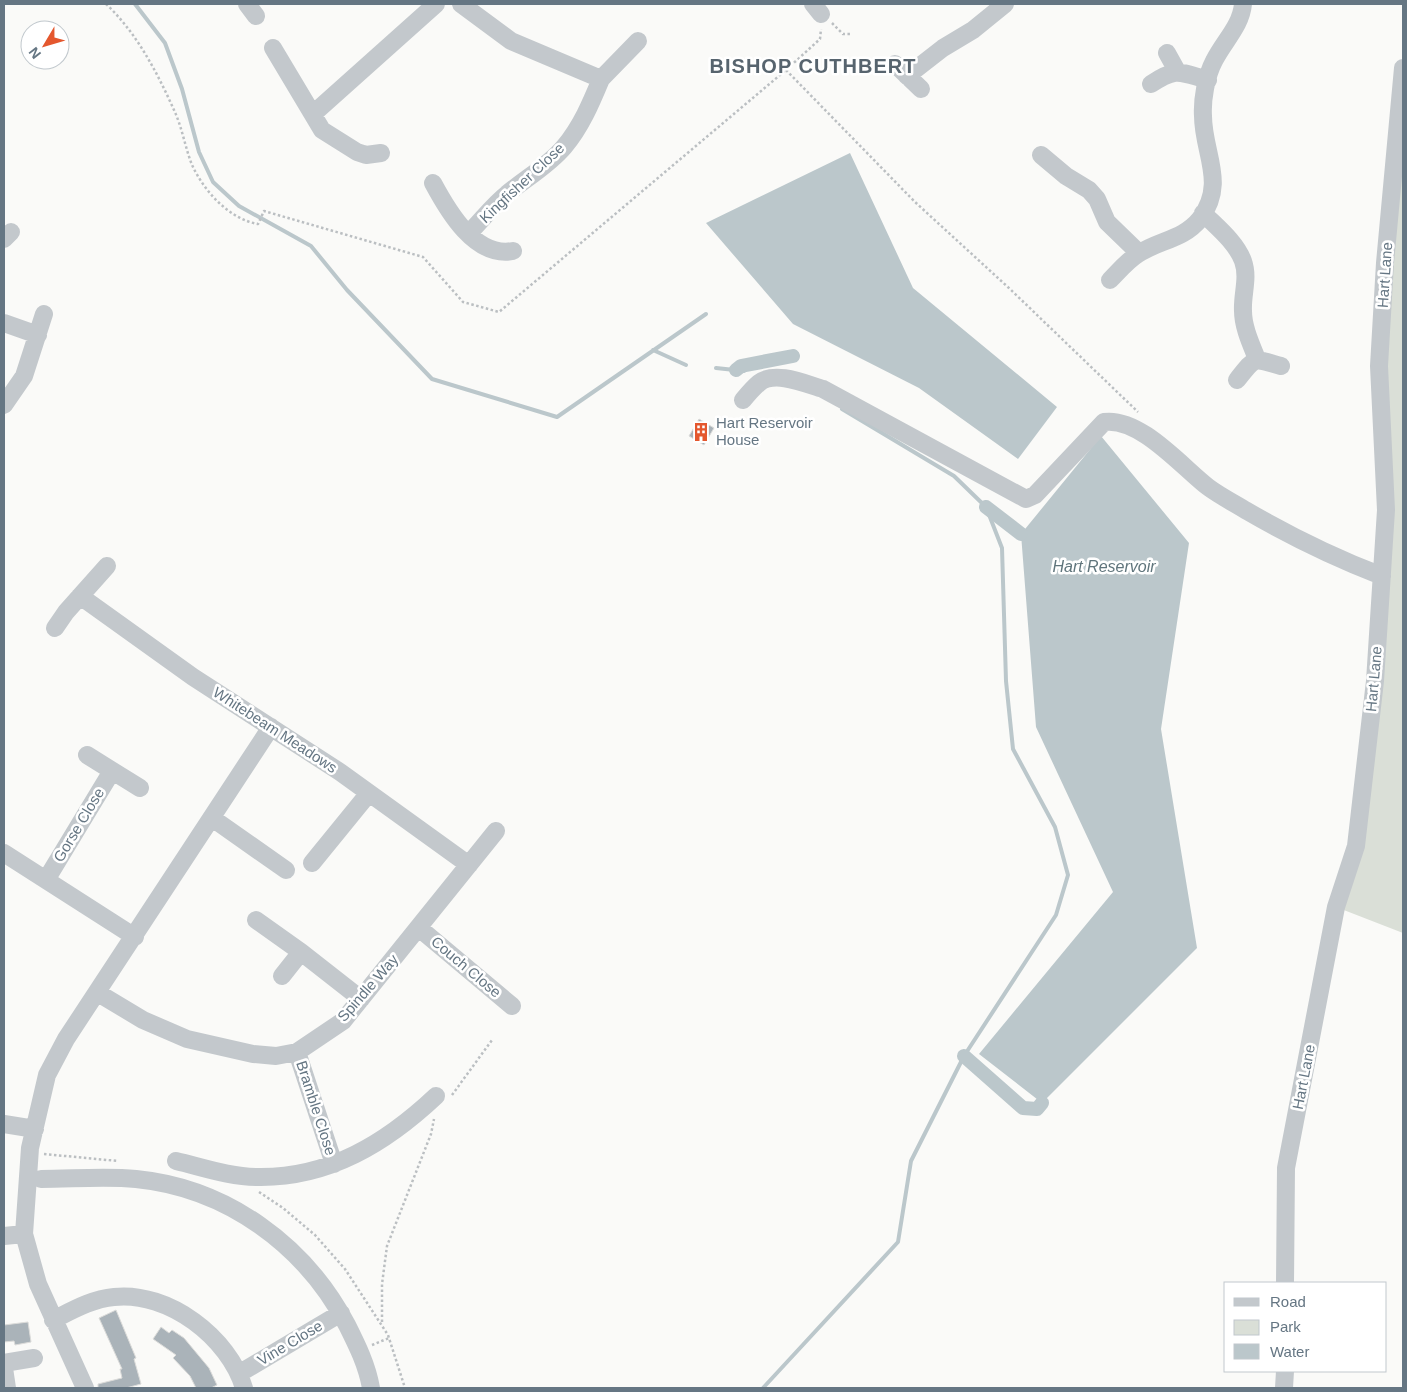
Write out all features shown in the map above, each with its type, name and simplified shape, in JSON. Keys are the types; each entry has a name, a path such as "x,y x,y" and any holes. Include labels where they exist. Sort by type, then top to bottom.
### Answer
{"street":[{"path":"313,114 436,4"},
{"path":"460,4 511,41 601,79"},
{"path":"921,89 901,70 974,30 1005,4"},
{"path":"1110,280 1139,253 1175,239 1188,231 1204,213 1212,190 1214,171 1202,116 1208,80 1213,63 1235,30 1243,4"},
{"name":"Kingfisher Close","path":"469,233 506,194 546,164 563,148 575,132 591,103 601,79 638,41"},
{"path":"273,48 322,130 339,143 366,155 381,153"},
{"path":"1167,53 1177,71"},
{"name":"Hart Lane","path":"1285,1282 1286,1168 1336,908 1356,846 1374,681 1386,510 1379,366 1385,263 1403,68"},
{"path":"1151,84 1169,73 1177,71 1208,80"},
{"path":"1041,155 1066,176 1090,190 1097,199 1107,222 1139,253"},
{"name":"Kingfisher Close","path":"433,183 451,216 469,233 493,250 513,251"},
{"path":"1204,213 1234,246 1243,261 1246,276 1242,310 1250,342 1257,359"},
{"path":"4,405 24,376 44,314"},
{"path":"4,323 38,335"},
{"path":"1237,380 1252,361 1257,359 1281,366"},
{"path":"743,400 760,382 770,378 794,381 823,389 1026,499 1035,495 1104,422 1116,420 1132,426 1148,436 1210,489 1259,518 1337,559 1382,576"},
{"path":"55,628 107,566"},
{"name":"Whitebeam Meadows","path":"80,596 192,677 369,793 469,865"},
{"path":"86,1388 38,1284 24,1234 30,1148 47,1075 66,1039 135,937 271,727"},
{"name":"Gorse Close","path":"87,755 140,788"},
{"name":"Gorse Close","path":"46,880 112,771"},
{"path":"312,863 369,793"},
{"path":"212,818 286,870"},
{"name":"Spindle Way","path":"98,993 143,1020 187,1039 268,1055 297,1052 343,1021 496,831"},
{"name":"Gorse Close","path":"4,853 135,937"},
{"path":"256,920 301,952 360,999"},
{"name":"Couch Close","path":"419,928 512,1006"},
{"path":"282,976 301,952"},
{"name":"Bramble Close","path":"297,1052 334,1164"},
{"name":"Bramble Close","path":"176,1161 256,1177 284,1176 334,1164 367,1150 443,1097"},
{"path":"4,1124 34,1129"},
{"path":"41,1178 136,1179 185,1189 215,1200 244,1214 274,1235 324,1288 360,1350 371,1388"},
{"path":"4,1236 24,1234"},
{"path":"53,1320 92,1301 116,1296 145,1299 192,1319 227,1355 242,1381"},
{"name":"Vine Close","path":"242,1381 340,1313"},
{"path":"4,1363 34,1358"},
{"path":"4,1368 7,1388"},
{"path":"1284,1388 1285,1372"}],"path":[{"path":"106,4 124,21 149,60 175,111 192,165 204,185 229,212 245,222 258,224 264,211 423,257 463,302 499,312 786,70 820,39 820,30 830,21 843,34 851,34"},
{"path":"786,70 915,202 1140,414"},
{"path":"443,1097 492,1040"},
{"path":"382,1323 382,1284 387,1246 432,1134 435,1116"},
{"path":"256,1191 283,1208 315,1235 345,1269 382,1323 406,1388"}],"green space":[{"path":"1403,68 1403,933 1336,907 1356,846 1386,510 1379,366"}],"water":[{"path":"850,153 913,288 1057,407 1018,459 919,388 793,324 706,223"},
{"name":"Hart Reservoir","path":"1101,436 1189,543 1161,729 1197,948 1042,1103 979,1054 1113,892 1036,727 1021,534"}],"building":[{"name":"Hart Reservoir House","path":"699,419 714,428 704,445 689,436"},
{"path":"116,1310 136,1358 134,1359 141,1384 126,1388 98,1388 98,1384 122,1378 120,1369 122,1369 99,1318"},
{"path":"28,1322 31,1342 15,1345 14,1341 4,1342 4,1325"},
{"path":"161,1327 169,1333 172,1330 184,1338 209,1368 217,1385 211,1388 196,1388 190,1376 173,1358 176,1355 153,1339"}],"waterway":[{"path":"135,4 165,43 182,89 199,152 213,182 239,206 311,246 347,290 432,379 557,417 706,314"},
{"path":"653,350 686,365"},
{"path":"736,370 741,366 793,356"},
{"path":"716,368 744,371"},
{"path":"763,1388 898,1242 911,1161 964,1056 1056,915 1068,875 1055,827 1013,749 1006,681 1002,548 986,507 954,476 842,409"},
{"path":"986,507 1021,534"},
{"path":"964,1056 1023,1108 1037,1109 1042,1103"}],"place":[{"name":"Hart Reservoir House","path":"701,432"}],"district":[{"name":"BISHOP CUTHBERT","path":"813,66"}]}
